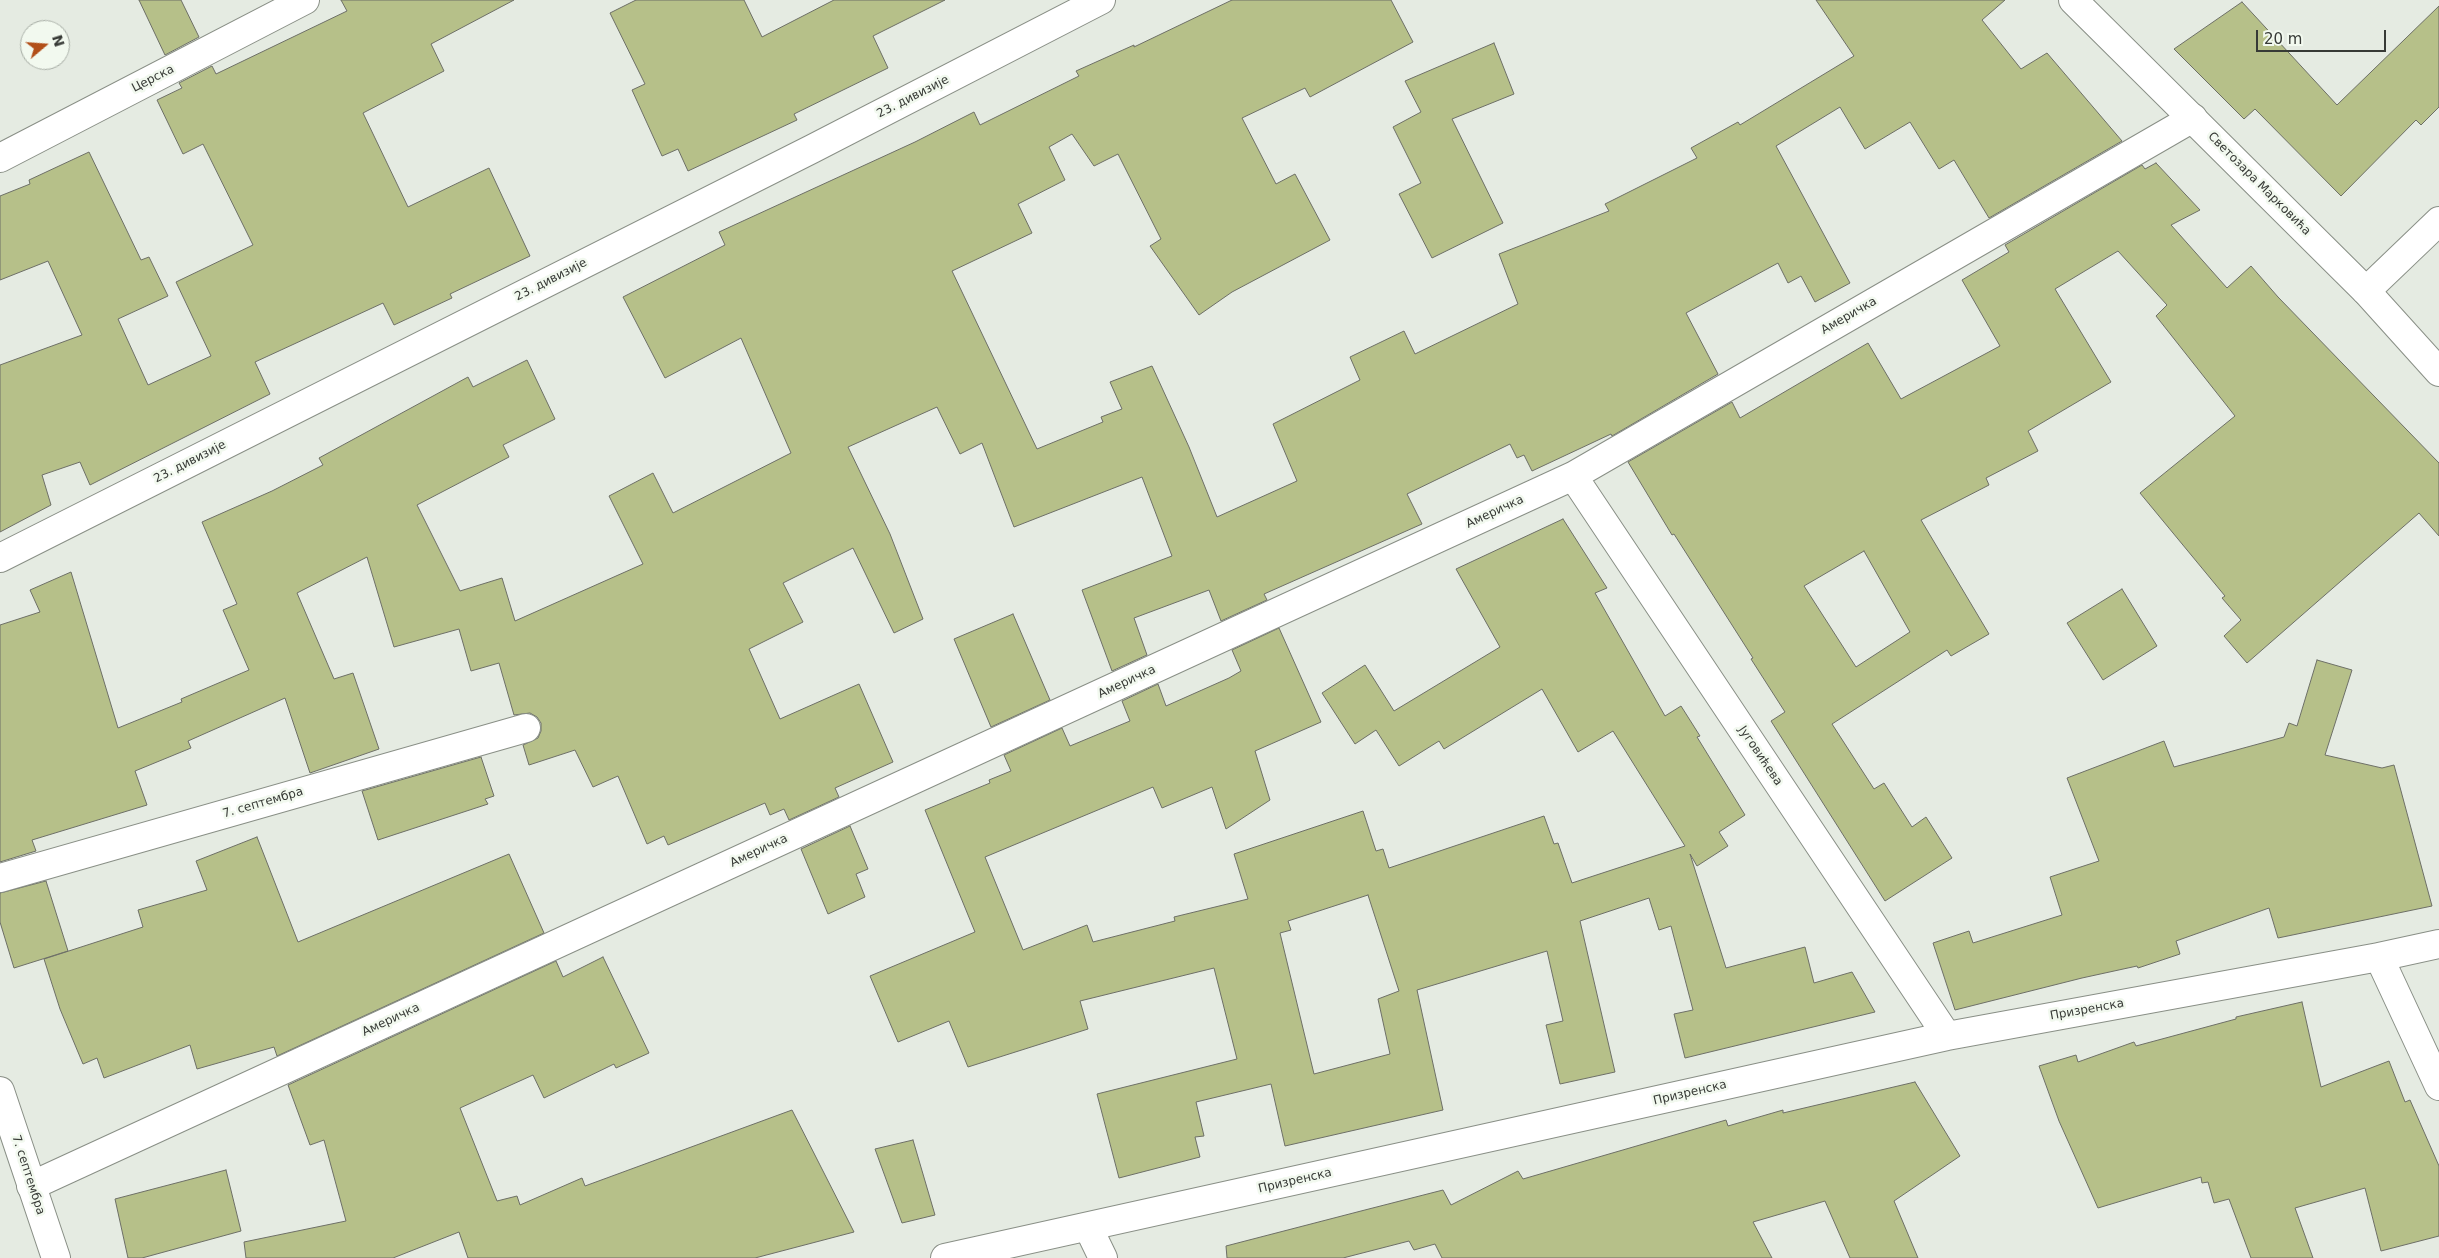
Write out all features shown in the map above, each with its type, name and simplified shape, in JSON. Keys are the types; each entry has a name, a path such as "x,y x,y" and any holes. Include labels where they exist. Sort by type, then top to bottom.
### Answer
{"street":[{"name":"Церска","path":"0,158 305,0"},
{"name":"23. дивизије","path":"0,558 803,153 1101,0"},
{"name":"Светозара Марковића","path":"2073,0 2366,291 2439,372"},
{"name":"Америчка","path":"31,1186 1574,476 2192,118"},
{"path":"2366,291 2439,221"},
{"name":"Југовићева","path":"1574,476 1947,1036"},
{"name":"7. септембра","path":"0,878 526,728"},
{"name":"Призренска","path":"945,1258 1947,1036 2379,957 2439,944"},
{"path":"2379,957 2439,1086"},
{"name":"7. септембра","path":"0,1091 56,1258"},
{"path":"1088,1227 1103,1258"}],"building":[{"path":"139,0 181,0 199,37 165,55"},
{"path":"341,0 514,0 431,44 444,71 363,113 408,207 489,168 530,256 450,294 452,298 394,325 383,303 255,362 270,394 90,485 80,462 42,475 51,505 0,532 0,365 82,335 48,261 0,280 0,196 30,184 29,180 89,152 141,260 149,257 168,296 118,319 148,385 211,356 176,282 253,245 203,144 183,154 157,100 182,88 179,83 212,66 216,74 347,11"},
{"path":"636,0 744,0 762,37 834,0 945,0 873,36 888,68 794,114 797,120 688,171 678,149 662,156 632,90 645,84 610,13"},
{"path":"1232,0 1391,0 1413,42 1310,97 1305,88 1242,118 1276,184 1295,174 1330,240 1232,292 1199,315 1150,246 1161,239 1118,154 1094,166 1072,134 1049,147 1065,180 1018,204 1032,233 952,271 1037,449 1103,422 1101,417 1122,409 1110,382 1152,366 1189,447 1217,517 1297,481 1273,424 1360,380 1350,357 1404,331 1415,354 1518,304 1499,254 1609,211 1605,204 1697,158 1691,148 1738,122 1740,125 1854,56 1816,0 2005,0 1982,20 2021,69 2047,53 2122,141 1989,218 1954,160 1939,169 1910,122 1865,149 1840,107 1776,146 1850,283 1815,302 1801,276 1788,283 1778,263 1686,313 1718,374 1612,436 1611,434 1532,471 1524,455 1517,458 1510,444 1407,494 1422,524 1264,594 1267,600 1221,621 1209,590 1134,618 1147,655 1112,671 1082,590 1172,556 1142,477 1014,527 982,443 960,454 937,407 848,447 890,534 923,619 894,633 853,548 783,583 803,622 749,649 780,719 859,684 893,762 835,788 839,797 789,820 784,809 770,815 765,803 668,845 664,836 647,844 618,776 593,787 575,750 529,765 523,745 538,738 541,731 541,723 537,717 530,713 514,715 499,663 471,671 459,629 394,647 367,557 297,593 334,679 353,673 379,749 310,773 285,698 188,741 191,748 135,771 147,805 32,840 36,851 0,862 0,625 40,612 30,590 71,572 118,728 182,702 181,699 249,670 223,610 237,604 202,522 272,491 323,465 319,458 468,377 473,387 527,360 555,419 503,445 509,457 417,505 460,591 502,578 515,621 643,564 609,496 653,473 673,513 791,453 741,338 665,378 623,297 725,245 719,232 915,142 974,112 980,125 1079,76 1076,71 1134,45 1134,47"},
{"path":"2242,2 2337,105 2439,6 2439,107 2421,125 2416,120 2341,196 2255,109 2244,119 2174,49"},
{"path":"1494,43 1514,94 1452,119 1503,223 1432,258 1399,194 1421,183 1393,127 1421,112 1405,81"},
{"path":"2156,163 2200,210 2171,225 2227,288 2251,266 2278,297 2439,463 2439,536 2419,513 2247,663 2224,636 2241,620 2222,598 2225,596 2140,493 2235,416 2156,316 2167,305 2118,251 2055,289 2111,382 2028,431 2038,451 1986,478 1989,485 1921,520 1989,634 1951,656 1947,650 1832,724 1874,789 1884,783 1912,827 1926,817 1952,858 1885,901 1771,721 1785,712 1751,659 1753,658 1674,534 1672,535 1628,462 1732,402 1740,418 1868,343 1901,399 2000,346 1962,280 2009,252 2005,245 2142,165 2145,169","holes":["1864,551 1910,632 1856,667 1804,586"]},
{"path":"1563,519 1607,588 1595,593 1665,716 1681,706 1700,736 1697,737 1745,815 1719,832 1728,846 1697,866 1690,854 1726,968 1805,947 1814,983 1852,972 1875,1012 1685,1058 1674,1014 1693,1010 1671,926 1659,930 1649,898 1580,921 1615,1072 1560,1084 1546,1025 1563,1021 1547,951 1417,990 1443,1110 1285,1146 1271,1084 1196,1102 1204,1136 1195,1137 1200,1157 1119,1178 1097,1094 1237,1059 1214,968 1080,1001 1088,1029 968,1067 949,1021 898,1042 870,976 975,932 925,810 990,783 989,780 1011,771 1004,755 1062,728 1070,746 1130,721 1122,701 1158,684 1166,706 1229,678 1241,671 1232,650 1279,628 1321,722 1255,751 1270,800 1226,829 1212,787 1162,808 1153,787 985,857 1023,950 1087,925 1093,942 1175,921 1174,917 1248,899 1234,854 1363,811 1376,851 1383,849 1389,868 1544,816 1554,844 1558,843 1572,883 1685,846 1613,731 1578,752 1542,689 1444,749 1439,741 1399,766 1376,730 1355,744 1322,693 1365,665 1394,711 1500,647 1456,569","holes":["1368,895 1399,991 1378,999 1390,1054 1314,1074 1280,933 1291,930 1288,921"]},
{"path":"2122,589 2157,646 2103,680 2067,623"},
{"path":"1013,614 1050,700 991,727 954,639"},
{"path":"2317,660 2352,670 2325,755 2382,768 2394,765 2432,906 2278,938 2269,908 2176,941 2180,954 2138,968 2137,966 2082,978 1955,1010 1933,943 1969,931 1973,943 2062,915 2050,877 2099,861 2067,778 2164,741 2174,767 2284,737 2289,723 2297,726"},
{"path":"481,757 494,796 485,799 488,804 378,840 362,791"},
{"path":"850,826 868,869 856,874 865,897 828,914 801,849"},
{"path":"257,837 298,942 509,854 544,933 277,1056 274,1047 197,1069 190,1045 104,1078 97,1058 83,1064 60,1009 44,959 143,927 138,910 207,890 196,861"},
{"path":"46,881 68,951 14,968 0,922 0,893"},
{"path":"603,957 649,1053 616,1068 614,1064 544,1098 533,1075 460,1108 497,1201 517,1196 520,1205 582,1178 585,1186 792,1110 854,1232 755,1258 468,1258 459,1232 393,1258 246,1258 244,1242 346,1221 324,1140 310,1145 288,1085 556,961 563,977"},
{"path":"2302,1002 2321,1087 2389,1061 2405,1102 2410,1100 2439,1166 2439,1236 2381,1251 2365,1188 2295,1208 2313,1258 2251,1258 2229,1199 2214,1203 2208,1182 2202,1183 2201,1177 2098,1208 2059,1121 2039,1066 2076,1055 2078,1062 2134,1042 2136,1046 2236,1019 2236,1017"},
{"path":"1915,1082 1960,1156 1894,1201 1918,1258 1850,1258 1825,1201 1753,1222 1772,1258 1442,1258 1435,1244 1414,1250 1409,1241 1343,1258 1227,1258 1226,1246 1443,1190 1451,1205 1518,1171 1523,1179 1726,1120 1728,1126 1783,1110 1783,1113"},
{"path":"913,1140 935,1215 902,1223 875,1149"},
{"path":"226,1170 241,1231 142,1258 128,1258 115,1199"}]}
